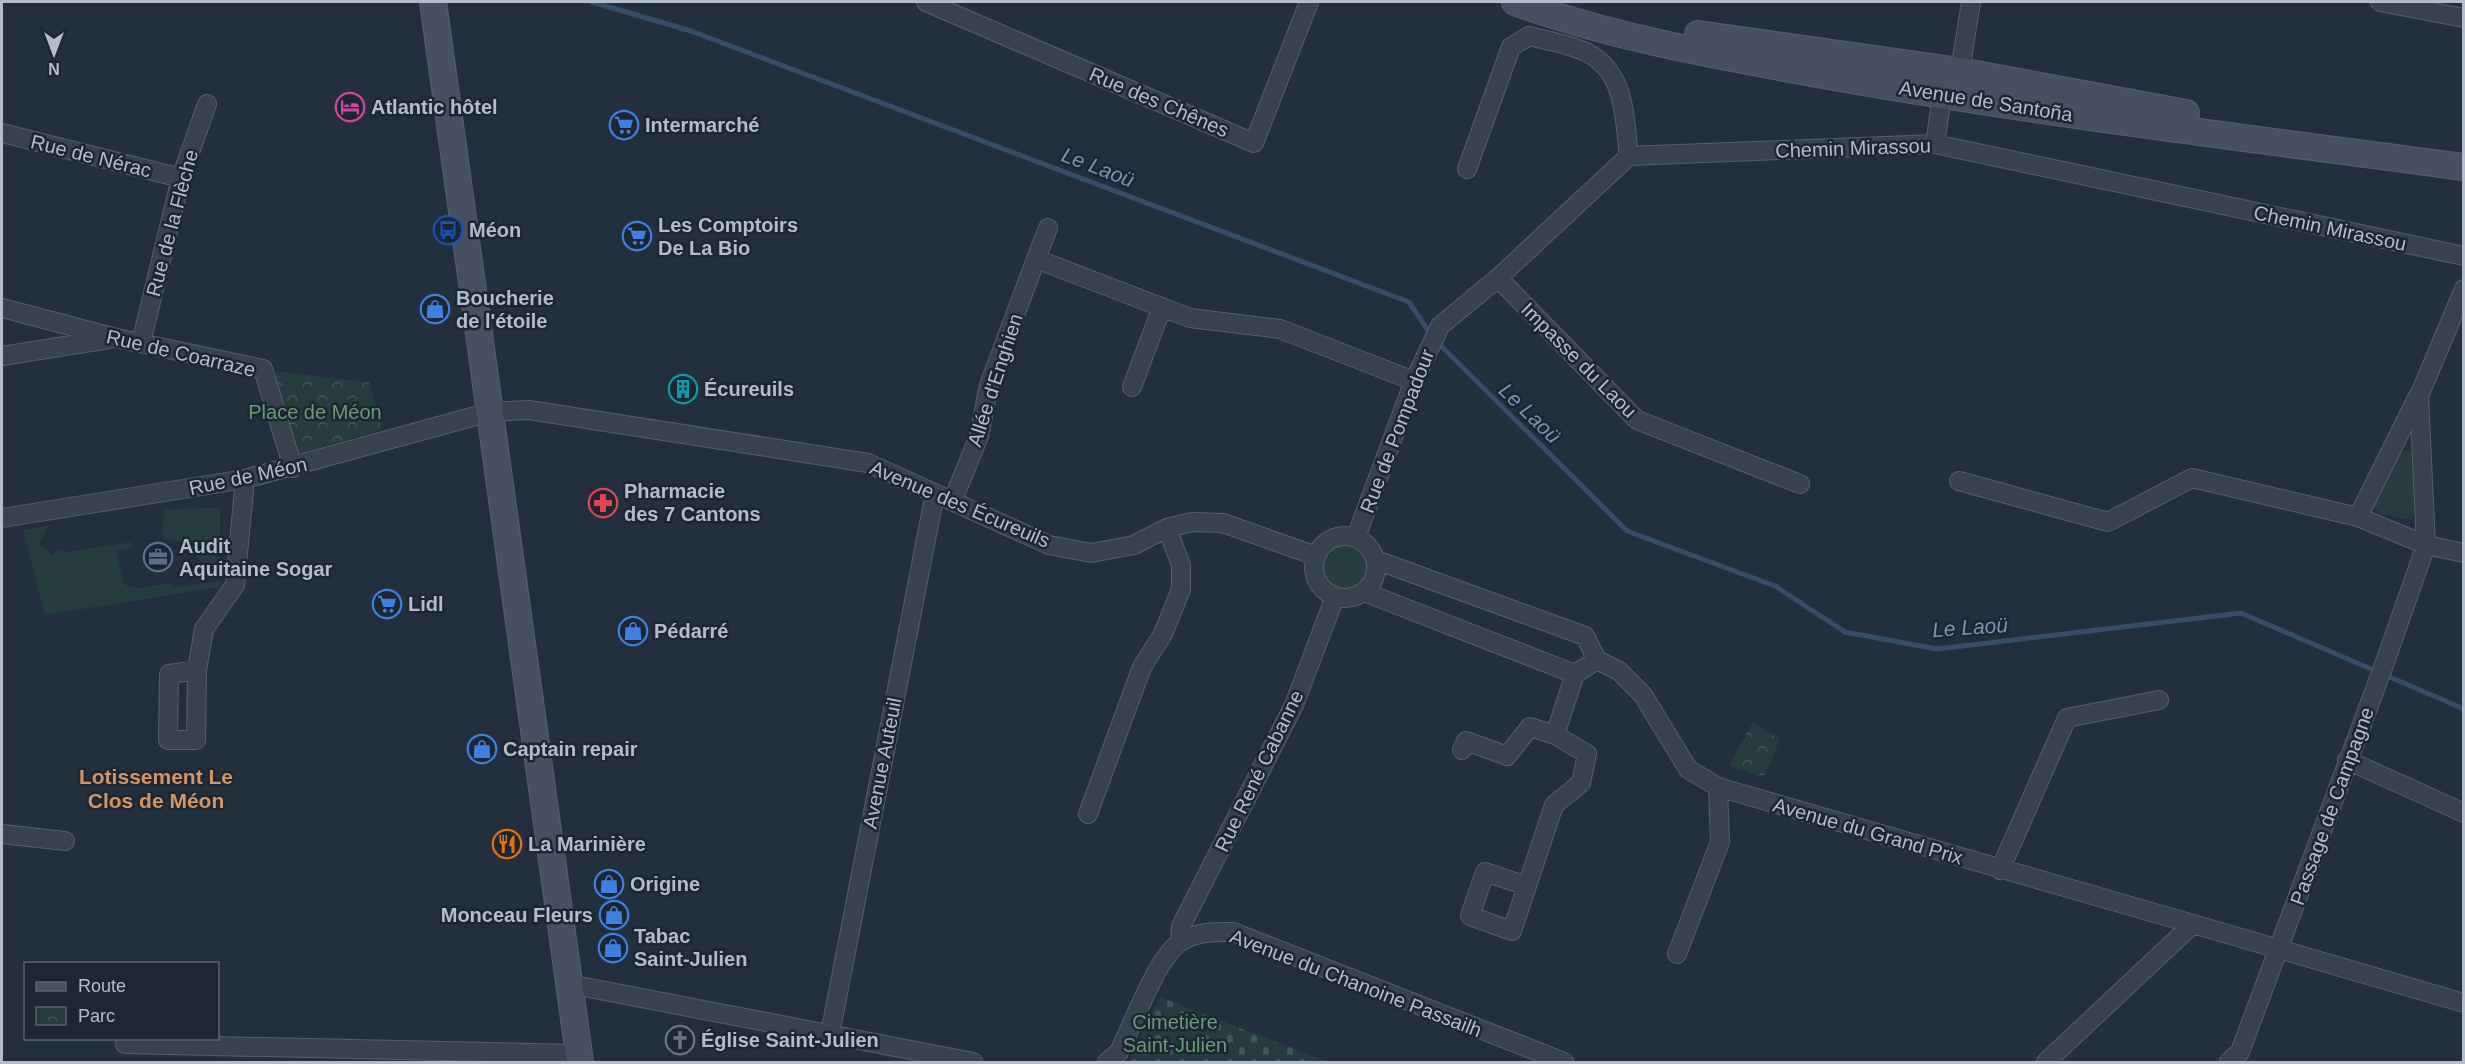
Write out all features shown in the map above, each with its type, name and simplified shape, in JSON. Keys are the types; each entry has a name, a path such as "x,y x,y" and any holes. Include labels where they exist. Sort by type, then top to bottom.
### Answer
{"main road":[{"path":"433,2 579,1058"},
{"name":"Avenue de Santoña","path":"1515,2 1627,35 1745,61 1942,96 2463,166"},
{"name":"Avenue de Santoña","path":"1561,2 1632,22 1751,43 1960,71 2463,166"},
{"path":"1942,96 1948,82 2040,97 2133,103"}],"street":[{"name":"Rue des Chênes","path":"926,2 1254,143 1309,2"},
{"path":"1960,71 1971,2"},
{"path":"2380,2 2463,18"},
{"path":"1467,169 1511,47 1529,36 1586,51 1609,67 1623,102 1629,156 1498,278"},
{"path":"1935,144 1942,96"},
{"name":"Rue de la Flèche","path":"141,343 181,178 207,104"},
{"name":"Rue de Nérac","path":"2,134 181,178"},
{"name":"Chemin Mirassou","path":"1629,156 1935,144 2463,256"},
{"name":"Allée d'Enghien","path":"952,500 979,436 989,385 1048,228"},
{"path":"1036,259 1190,318 1280,329 1414,381"},
{"name":"Rue de Pompadour","path":"1356,537 1428,346 1440,326 1498,278"},
{"name":"Impasse du Laou","path":"1498,278 1637,420 1800,484"},
{"path":"2358,517 2419,396 2463,289"},
{"path":"1132,387 1162,307"},
{"name":"Rue de Coarraze","path":"2,308 116,338 263,369 293,468"},
{"path":"2,356 116,338"},
{"path":"2419,396 2426,544"},
{"name":"Avenue des Écureuils","path":"490,412 529,410 868,463 1049,544 1091,553 1134,544 1167,528 1192,522 1223,523 1316,556"},
{"name":"Rue de Méon","path":"2,518 245,479 293,468 490,412"},
{"path":"1959,481 2108,522 2192,478 2358,517 2426,544 2463,553"},
{"path":"197,670 204,629 235,585 245,479"},
{"name":"Avenue Auteuil","path":"830,1034 936,493"},
{"path":"1088,813 1142,667 1163,634 1181,590 1181,565 1167,528"},
{"path":"1347,535 1356,537 1372,550 1376,560 1375,578 1364,592 1345,598 1335,597 1326,592 1315,576 1316,556 1328,540 1347,535"},
{"name":"Passage de Campagne","path":"2229,1062 2240,1052 2280,949 2426,544"},
{"path":"1376,560 1584,636 1597,660 1575,674 1555,735"},
{"path":"1364,592 1575,674"},
{"name":"Rue René Cabanne","path":"1180,942 1181,926 1294,705 1335,597"},
{"name":"Avenue du Grand Prix","path":"1597,660 1619,671 1643,695 1688,769 1718,787 2463,1003"},
{"path":"2000,870 2067,718 2159,700"},
{"path":"1462,750 1466,741 1507,756 1530,727 1555,735 1587,754 1581,783 1554,805 1527,886"},
{"path":"2347,760 2463,813"},
{"path":"1677,954 1720,842 1718,787"},
{"path":"2,834 65,841"},
{"path":"2046,1062 2193,924"},
{"name":"Avenue du Chanoine Passailh","path":"1180,942 1206,932 1233,932 1564,1062"},
{"path":"1107,1062 1119,1052 1163,961 1180,942"},
{"path":"569,984 973,1062"},
{"path":"125,1044 410,1056 579,1058"}],"green space":[{"name":"Place de Méon","path":"264,370 369,382 382,429 291,456"},
{"path":"2407,449 2413,455 2415,514 2411,520 2380,514 2373,505 2400,453"},
{"path":"220,508 220,573 201,574 205,570 198,557 188,547 177,541 162,539 164,509"},
{"path":"48,526 39,544 53,555 57,549 66,552 132,542 133,548 117,551 123,582 127,586 140,588 173,583 174,587 220,581 220,587 45,615 23,530"},
{"path":"1345,546 1361,552 1367,568 1361,584 1345,590 1329,584 1323,568 1329,552"},
{"path":"1753,722 1780,739 1764,777 1729,766"},
{"name":"Cimetière Saint-Julien","path":"1160,997 1328,1062 1129,1062"}],"waterway":[{"name":"Le Laoü","path":"592,2 691,31 1409,302 1431,335"},
{"name":"Le Laoü","path":"1437,342 1627,531 1775,586 1845,632 1937,649 2241,613 2464,709"}],"place":[{"name":"Atlantic hôtel","path":"350,107"},
{"name":"Intermarché","path":"624,125"},
{"name":"Méon","path":"448,230"},
{"name":"Les Comptoirs De La Bio","path":"637,236"},
{"name":"Boucherie de l'étoile","path":"435,309"},
{"name":"Écureuils","path":"683,389"},
{"name":"Pharmacie des 7 Cantons","path":"603,503"},
{"name":"Audit Aquitaine Sogar","path":"158,557"},
{"name":"Lidl","path":"387,604"},
{"name":"Pédarré","path":"633,631"},
{"name":"Captain repair","path":"482,749"},
{"name":"La Marinière","path":"507,844"},
{"name":"Origine","path":"609,884"},
{"name":"Monceau Fleurs","path":"614,915"},
{"name":"Tabac Saint-Julien","path":"613,948"},
{"name":"Église Saint-Julien","path":"680,1040"}],"district":[{"name":"Lotissement Le Clos de Méon","path":"156,788"}]}
